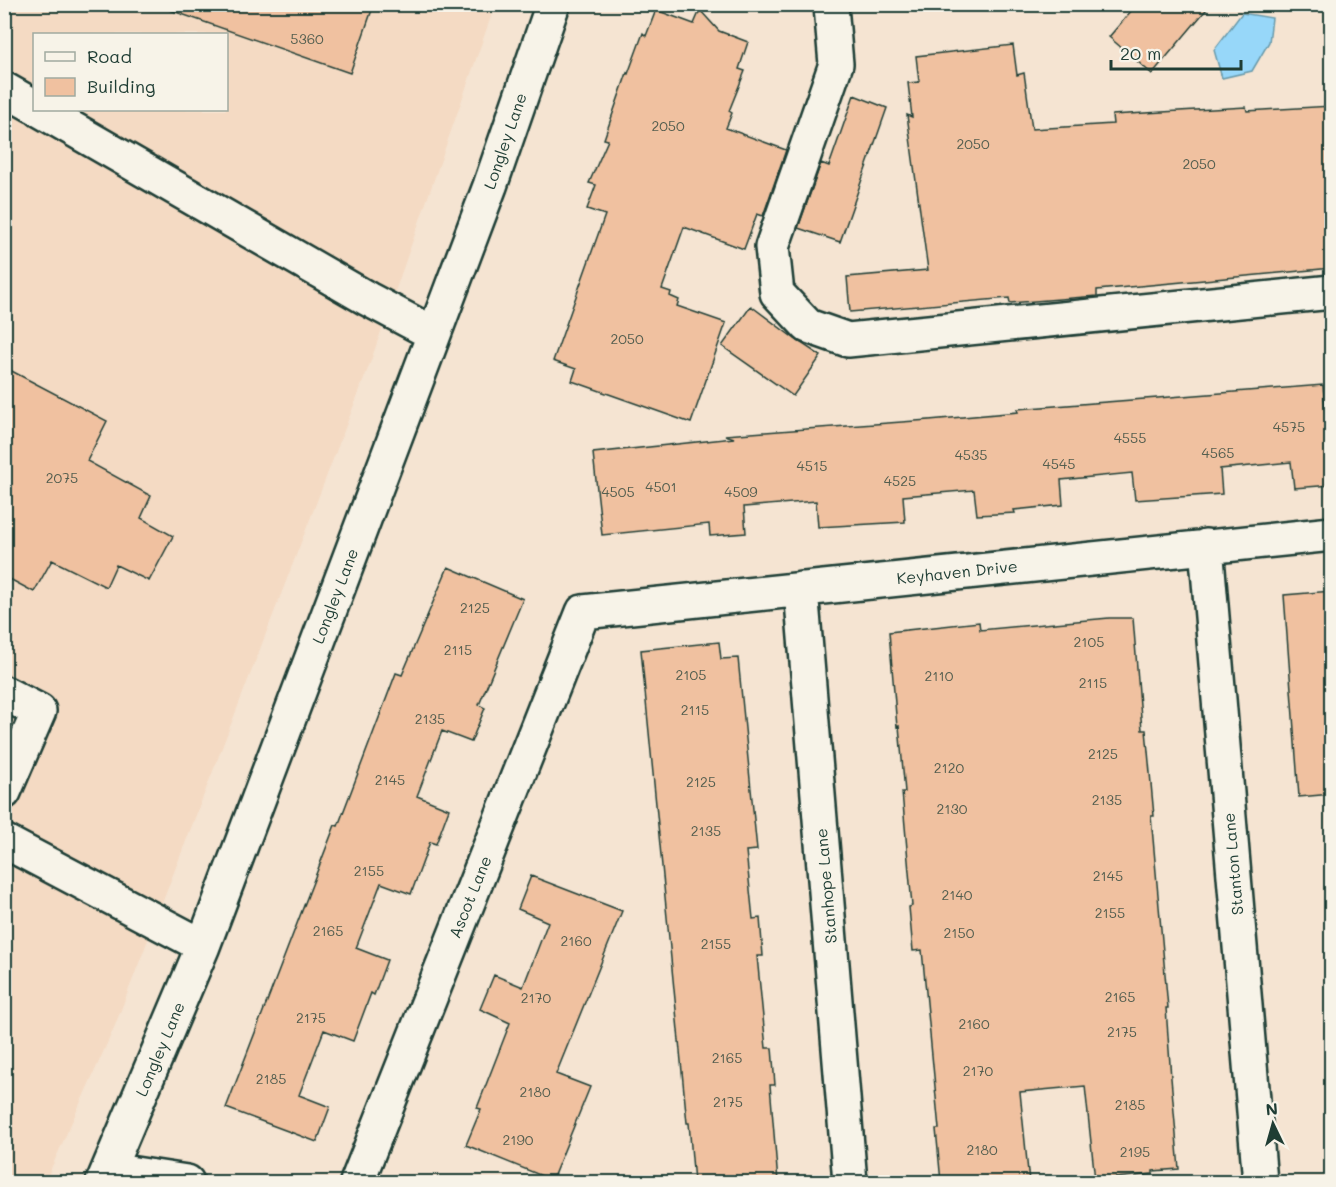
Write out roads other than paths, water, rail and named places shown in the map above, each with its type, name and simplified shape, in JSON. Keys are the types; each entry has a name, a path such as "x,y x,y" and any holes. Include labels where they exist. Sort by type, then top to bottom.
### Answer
{"street":[{"name":"Longley Lane","path":"106,1176 203,946 490,186 553,4"},
{"path":"839,5 836,64 772,247 777,292 808,326 848,340 1332,292"},
{"path":"4,89 33,105"},
{"path":"42,111 368,299 434,334"},
{"name":"Keyhaven Drive","path":"583,612 1332,534"},
{"name":"Stanton Lane","path":"1206,546 1260,1182"},
{"name":"Stanhope Lane","path":"801,589 850,1182"},
{"name":"Ascot Lane","path":"357,1182 583,612"},
{"path":"4,693 39,711 4,792"},
{"path":"4,841 203,946"},
{"path":"106,1176 187,1182"}],"water":[{"path":"1242,13 1272,18 1269,42 1252,71 1222,78 1214,50"}]}
